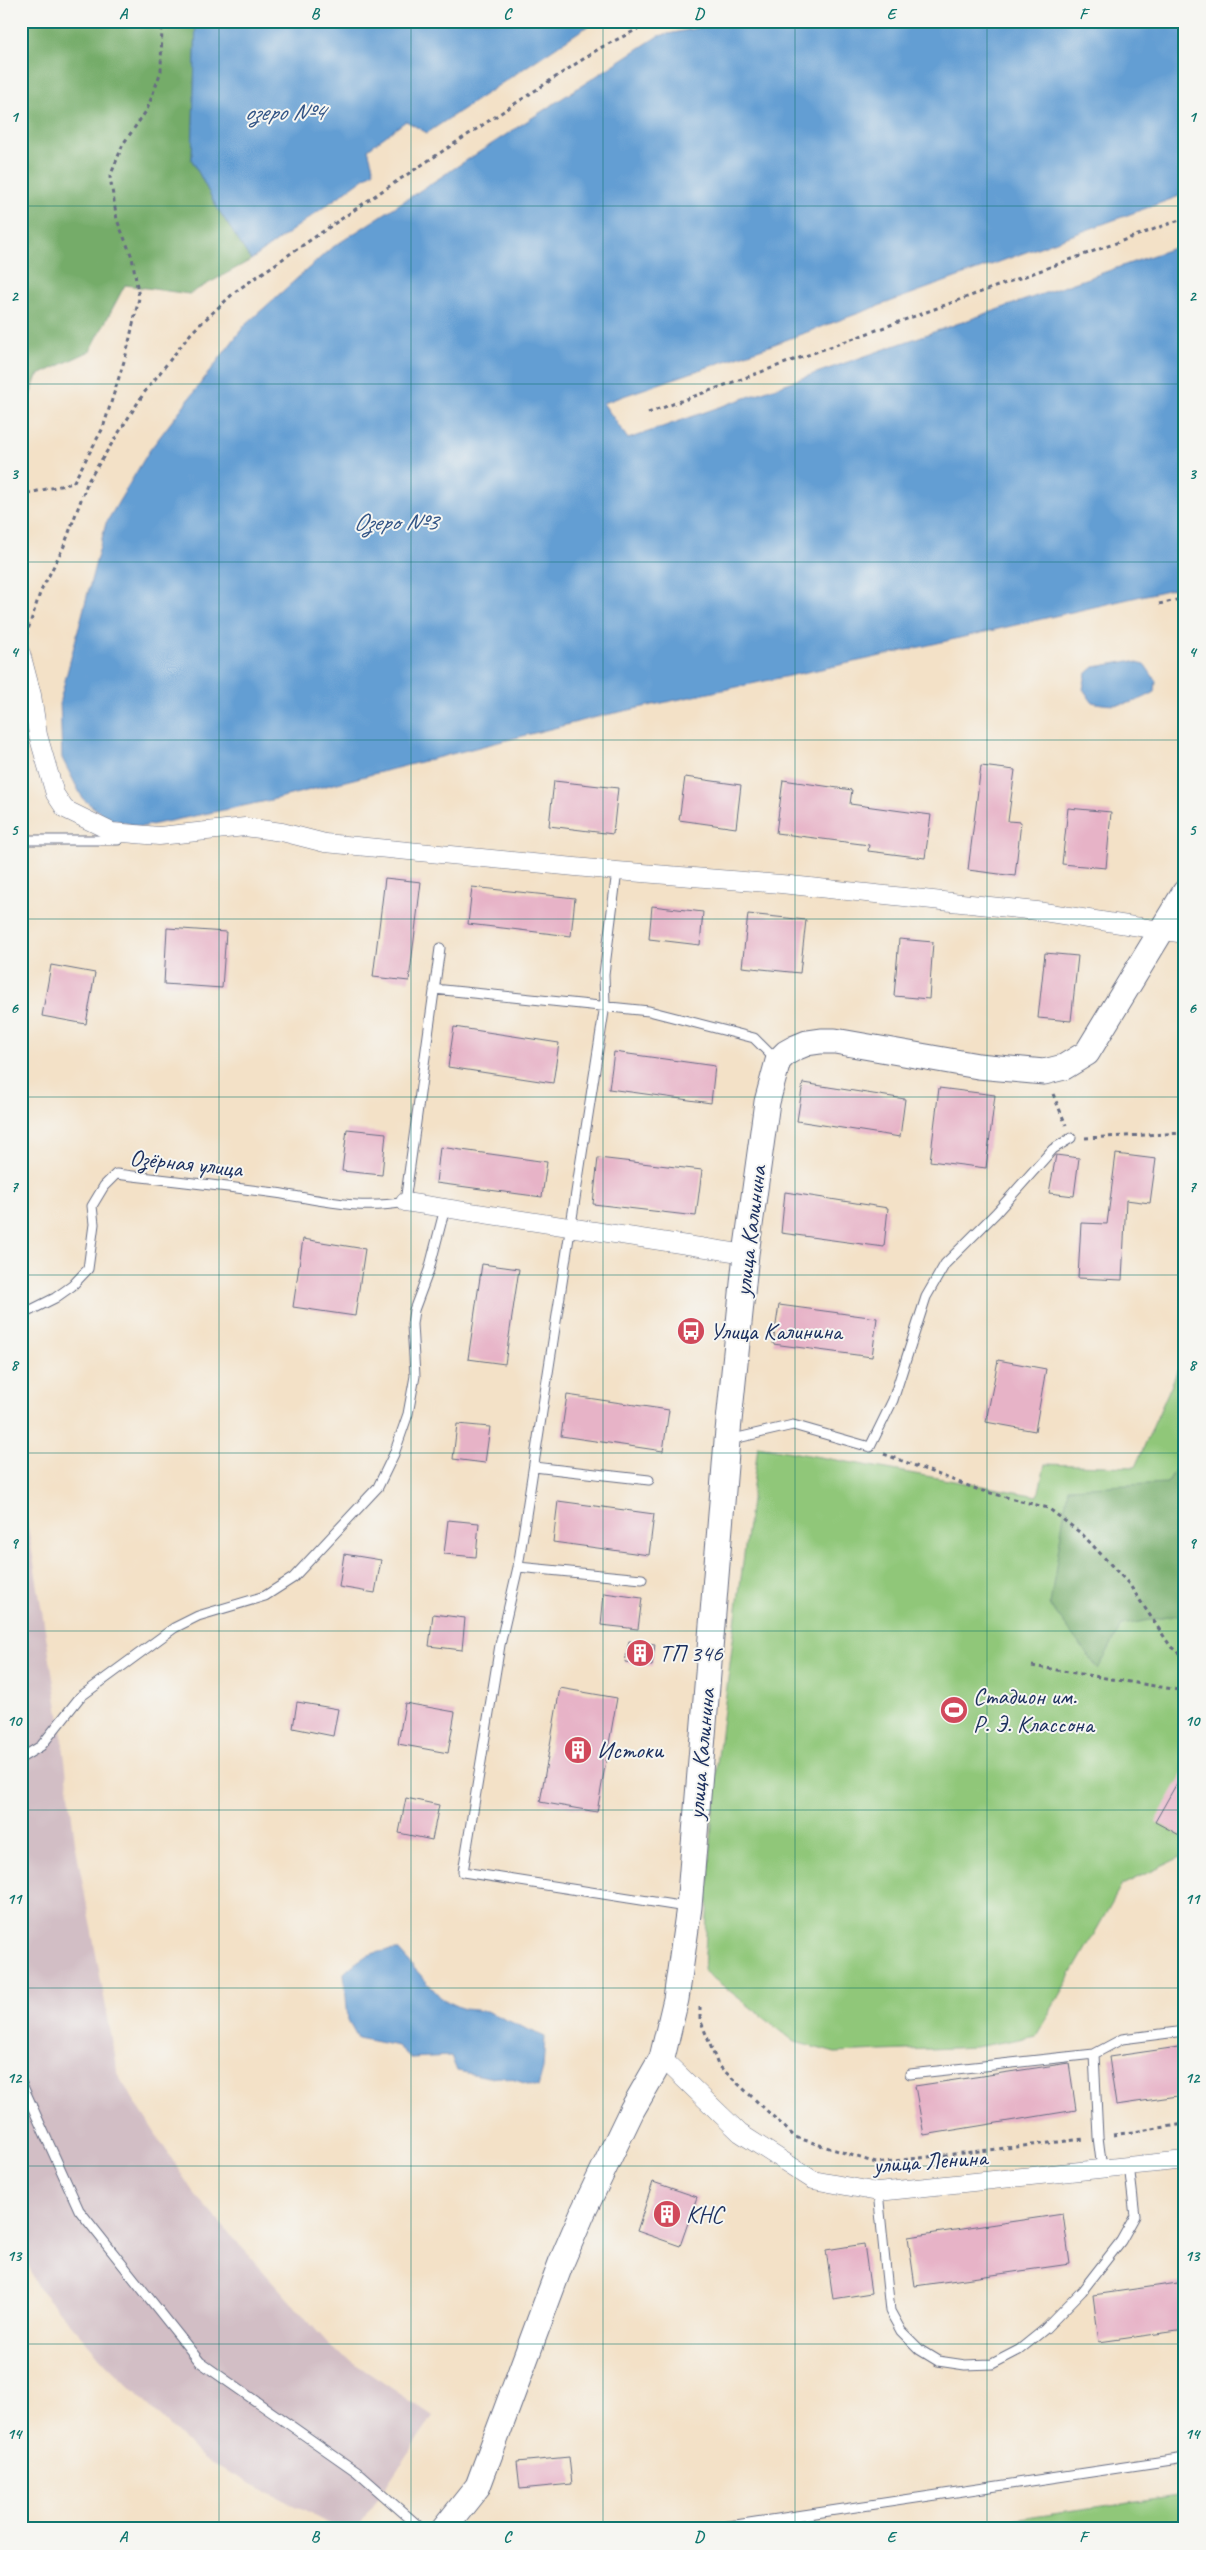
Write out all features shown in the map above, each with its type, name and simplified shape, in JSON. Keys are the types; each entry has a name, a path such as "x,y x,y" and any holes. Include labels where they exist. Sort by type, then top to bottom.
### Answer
{"street":[{"path":"23,649 38,735 55,794 65,809 88,822 112,832 139,836 159,836 245,827 282,832 325,843 617,871 781,884 1028,910 1174,932"},
{"path":"778,1062 786,1052 807,1043 834,1041 881,1051 978,1066 1044,1072 1064,1067 1087,1053 1174,932 1185,892"},
{"name":"улица Калинина","path":"444,2529 478,2486 561,2263 583,2212 632,2110 662,2058 676,1999 689,1907 727,1441 746,1254 768,1102 778,1062"},
{"path":"405,1202 572,1229 746,1254"},
{"name":"улица Ленина","path":"662,2058 740,2132 813,2180 878,2192 1185,2160"}],"lane":[{"path":"21,840 124,840 139,836"},
{"path":"617,871 604,974 606,1005 572,1229 518,1567 500,1645 463,1872 689,1907"},
{"path":"405,1202 440,948"},
{"path":"434,989 606,1005 649,1011 754,1038 778,1062"},
{"path":"727,1441 793,1426 870,1447 893,1400 926,1297 945,1264 996,1213 1053,1149 1071,1138"},
{"name":"Озёрная улица","path":"21,1315 55,1298 72,1286 88,1269 94,1224 92,1206 104,1186 116,1174 276,1193 355,1206 387,1205 405,1202"},
{"path":"21,1758 41,1746 80,1697 174,1628 198,1616 265,1596 294,1578 378,1487 394,1454 408,1414 415,1376 412,1324 414,1310 429,1270 445,1208"},
{"path":"534,1467 649,1480"},
{"path":"518,1567 642,1579"},
{"path":"910,2074 1094,2054 1122,2039 1185,2031"},
{"path":"1094,2054 1098,2137 1102,2169"},
{"path":"21,2082 79,2210 200,2362 357,2472 422,2529"},
{"path":"878,2192 890,2311 901,2331 920,2350 938,2361 965,2365 992,2364 1019,2350 1045,2329 1082,2291 1121,2241 1135,2216 1129,2165"},
{"path":"714,2528 1185,2458"}],"path":[{"path":"21,499 29,493 72,483 103,428 126,355 139,298 132,257 117,220 110,177 123,144 147,110 161,71 162,21"},
{"path":"23,649 40,593 64,546 88,480 144,393 192,332 236,291 382,191 600,48 654,21"},
{"path":"648,413 1185,218"},
{"path":"1159,604 1185,598"},
{"path":"1044,1072 1071,1138 1185,1133"},
{"path":"870,1447 979,1490 1048,1508 1082,1534 1129,1584 1171,1647 1185,1658"},
{"path":"1032,1666 1185,1691"},
{"path":"700,2000 700,2020 718,2065 795,2137 876,2163 1098,2137 1185,2124"}],"shaded area":[{"path":"21,1485 60,1720 75,1842 119,2077 195,2195 333,2349 433,2416 357,2529 340,2529 203,2459 106,2364 37,2286 21,2247"}],"green space":[{"path":"21,21 196,21 192,160 216,206 251,260 189,294 125,285 90,351 37,376 21,420"},
{"name":"Стадион им. Р. Э. Классона","path":"1185,1354 1185,1855 1122,1885 1036,2036 976,2047 835,2053 795,2042 704,1971 714,1787 758,1446 1038,1496 1045,1464 1135,1467"},
{"path":"1185,1454 1185,1614 1122,1625 1098,1669 1050,1605 1068,1488 1167,1483"},
{"path":"1185,2495 1185,2529 950,2529"}],"water":[{"name":"озеро №4","path":"196,21 599,21 589,25 427,133 406,121 368,149 374,171 251,260 216,206 192,160"},
{"name":"Озеро №3","path":"734,21 1185,21 1185,194 769,346 603,403 628,439 1185,244 1185,586 868,659 601,716 267,801 141,827 107,818 83,799 62,758 60,700 106,523 149,451 245,325 330,249 658,36"},
{"path":"1129,661 1145,665 1156,681 1155,692 1125,704 1109,705 1092,702 1083,689 1086,674 1094,667"},
{"path":"398,1950 442,1999 464,2009 486,2011 545,2037 543,2069 538,2087 501,2076 489,2077 457,2071 451,2056 411,2058 398,2046 358,2038 348,2020 344,1973 356,1962 368,1955"}],"building":[{"path":"981,766 1015,770 1008,821 1021,822 1015,876 968,870"},
{"path":"685,777 741,785 736,828 679,820"},
{"path":"783,780 852,790 850,804 931,815 925,858 868,851 869,845 776,833"},
{"path":"554,781 618,788 613,834 549,826"},
{"path":"1068,808 1111,812 1106,868 1062,864"},
{"path":"385,878 421,882 409,981 373,977"},
{"path":"472,887 575,898 571,936 468,924"},
{"path":"652,906 703,912 700,945 649,939"},
{"path":"748,914 806,920 800,973 742,967"},
{"path":"167,928 226,932 222,988 164,984"},
{"path":"899,939 933,942 929,999 894,996"},
{"path":"1045,953 1078,956 1071,1021 1038,1018"},
{"path":"51,965 95,973 86,1024 42,1016"},
{"path":"454,1027 559,1043 553,1083 448,1067"},
{"path":"614,1052 715,1066 711,1103 609,1089"},
{"path":"803,1083 905,1099 900,1137 797,1121"},
{"path":"939,1088 995,1095 986,1168 930,1161"},
{"path":"347,1129 386,1133 382,1175 342,1171"},
{"path":"440,1147 547,1162 542,1197 436,1183"},
{"path":"1116,1154 1156,1159 1150,1203 1126,1200 1122,1280 1078,1278 1081,1223 1107,1224"},
{"path":"1056,1155 1079,1158 1074,1196 1049,1193"},
{"path":"598,1158 702,1170 696,1216 593,1204"},
{"path":"785,1192 888,1208 884,1247 781,1233"},
{"path":"303,1239 365,1249 355,1316 293,1307"},
{"path":"482,1264 519,1269 505,1364 468,1359"},
{"path":"779,1305 877,1318 872,1357 773,1344"},
{"path":"998,1360 1046,1369 1035,1431 986,1422"},
{"path":"567,1395 669,1410 663,1451 561,1436"},
{"path":"457,1424 490,1427 485,1463 453,1459"},
{"path":"558,1501 654,1514 649,1555 553,1542"},
{"path":"448,1520 479,1523 476,1557 444,1554"},
{"path":"344,1554 381,1560 375,1593 339,1587"},
{"path":"604,1593 642,1598 638,1629 601,1625"},
{"path":"433,1614 465,1618 462,1650 429,1646"},
{"name":"ТП 346","path":"629,1641 655,1644 652,1666 625,1662"},
{"name":"Истоки","path":"560,1688 617,1698 597,1812 540,1802"},
{"path":"297,1702 338,1709 333,1736 293,1728"},
{"path":"405,1703 455,1712 448,1753 398,1744"},
{"path":"1185,1769 1185,1838 1155,1822"},
{"path":"406,1798 439,1805 432,1840 399,1833"},
{"path":"1185,2046 1185,2095 1116,2105 1109,2057"},
{"path":"1069,2063 1076,2110 924,2135 915,2086"},
{"name":"КНС","path":"653,2182 697,2197 680,2246 637,2231"},
{"path":"1063,2214 1070,2264 915,2286 908,2237"},
{"path":"864,2244 871,2293 833,2299 826,2250"},
{"path":"1185,2282 1185,2330 1099,2342 1093,2295"},
{"path":"569,2457 572,2484 520,2489 517,2462"}],"place":[{"name":"Улица Калинина","path":"691,1331"},
{"name":"ТП 346","path":"640,1653"},
{"name":"Стадион им. Р. Э. Классона","path":"954,1710"},
{"name":"Истоки","path":"578,1750"},
{"name":"КНС","path":"667,2214"}]}
